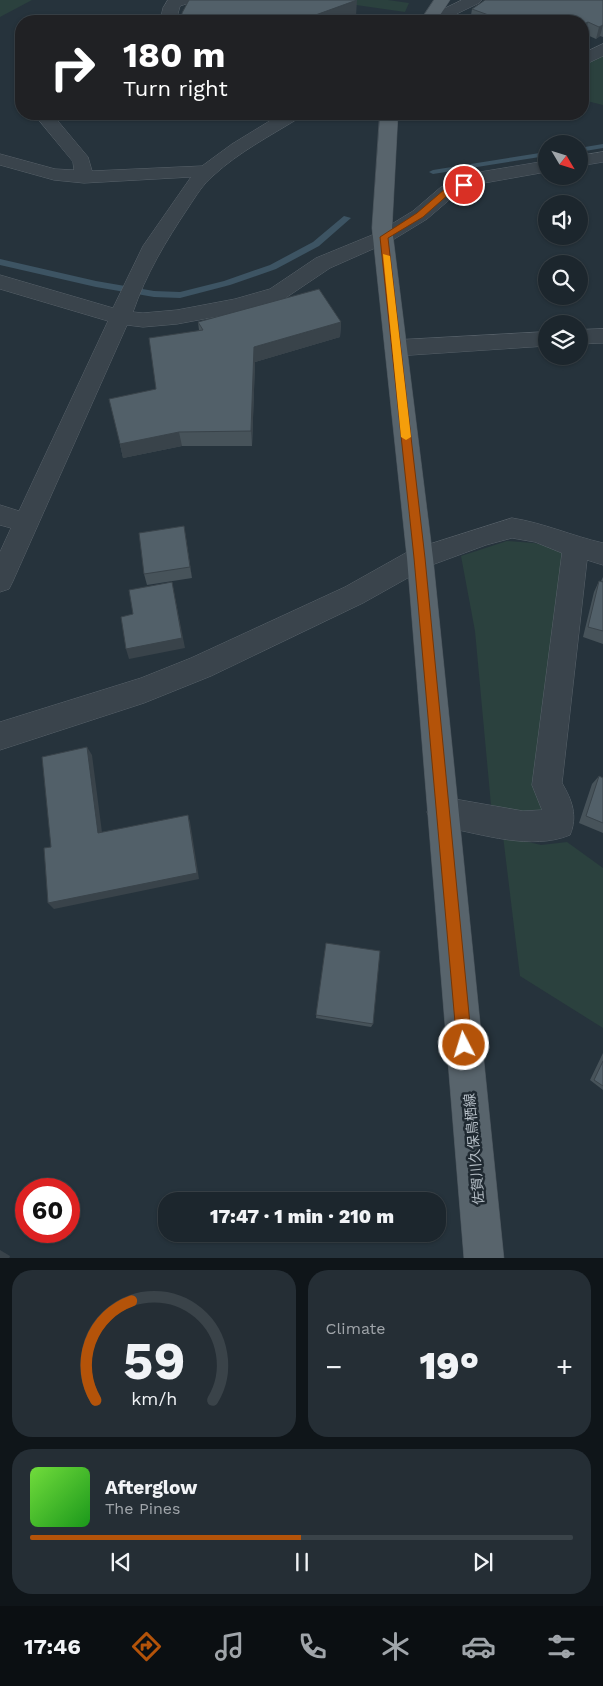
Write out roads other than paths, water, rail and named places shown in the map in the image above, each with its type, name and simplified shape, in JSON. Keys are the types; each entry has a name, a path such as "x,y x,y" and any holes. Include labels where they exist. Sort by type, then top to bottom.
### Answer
{"main road":[{"path":"433,15 442,0"},
{"name":"佐賀川久保鳥栖線","path":"389,120 382,228 420,558 484,1258"}],"street":[{"path":"171,15 171,8 174,3 184,0"},
{"path":"442,15 474,0"},
{"path":"589,57 603,49"},
{"path":"48,120 82,160 84,177"},
{"path":"0,581 121,313 134,279 154,240 207,172 240,147 283,120"},
{"path":"588,160 603,157"},
{"path":"0,159 54,174 84,177 207,172"},
{"path":"0,282 143,320 178,317 236,306 277,294 323,263 384,237 420,215 448,191 480,178 538,167"},
{"path":"588,337 603,336"},
{"path":"396,348 538,339"},
{"path":"0,515 26,523"},
{"path":"0,736 144,690 201,667 354,595 420,558 512,528 537,532 590,550 547,784 557,804 559,824 523,826 443,812"}],"waterway":[{"path":"588,148 603,146"},
{"path":"433,172 538,155"},
{"path":"0,262 96,284 154,294 180,295 227,283 273,267 316,244 347,218"}]}
